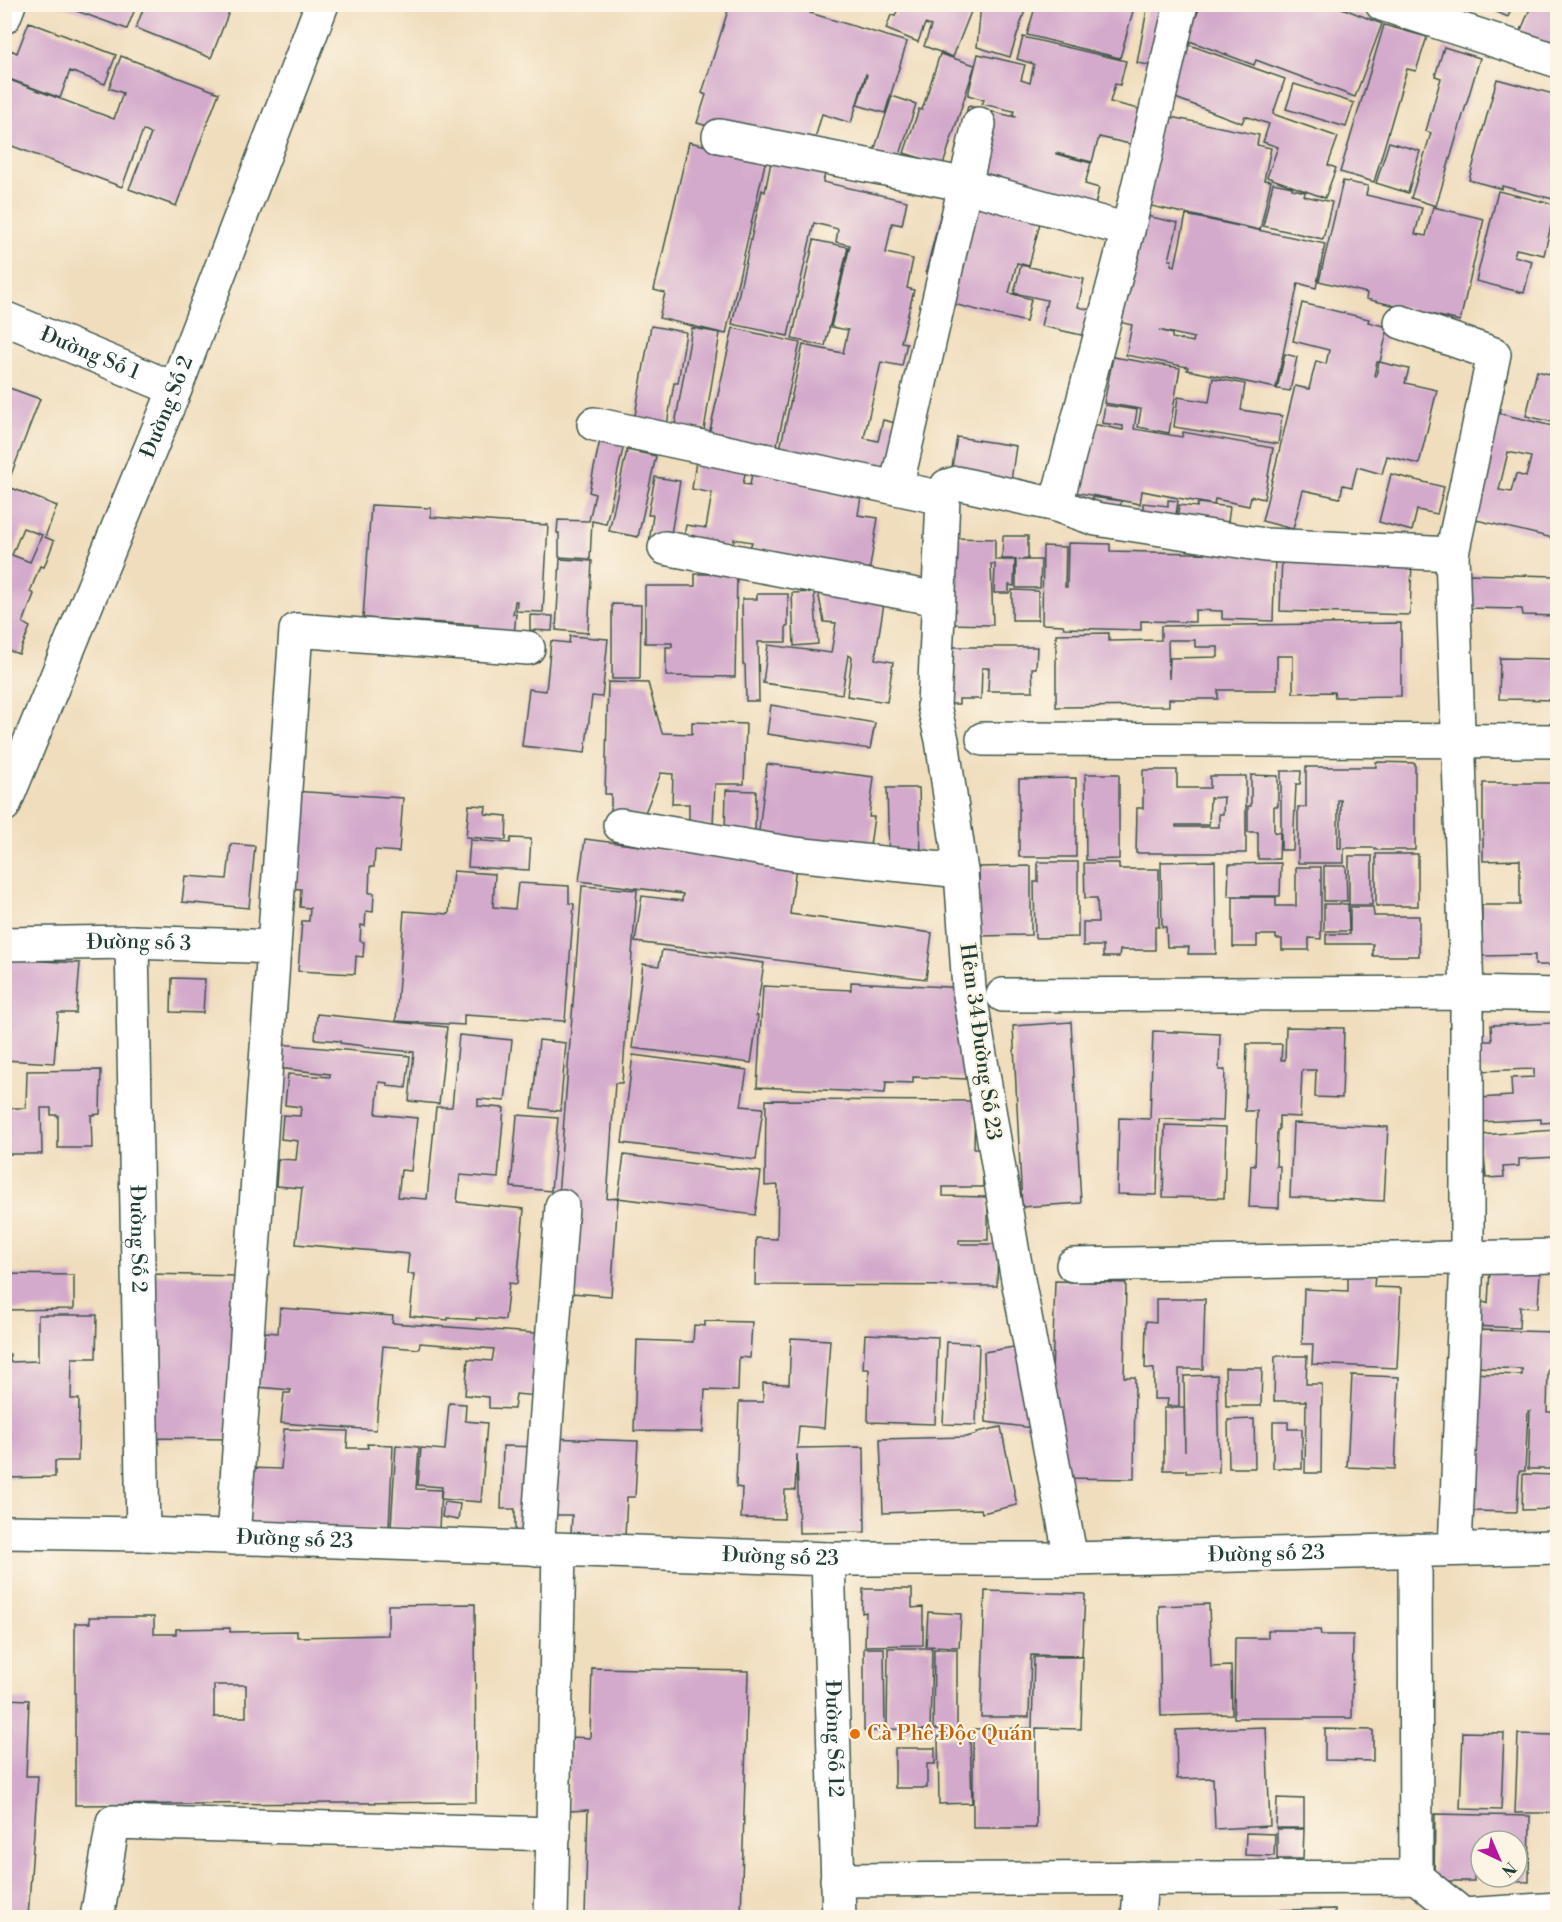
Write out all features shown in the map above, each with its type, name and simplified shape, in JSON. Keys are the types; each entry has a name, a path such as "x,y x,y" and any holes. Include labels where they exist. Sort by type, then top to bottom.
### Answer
{"street":[{"path":"4,17 9,4"},
{"name":"Đường Số 2","path":"4,805 175,389 322,4"},
{"path":"1056,505 1128,230 1181,4"},
{"path":"1382,4 1557,61"},
{"path":"896,488 979,124"},
{"path":"719,136 947,182 1128,230"},
{"name":"Đường Số 1","path":"4,318 175,389"},
{"path":"1401,322 1494,354 1452,554 1467,993 1467,1257 1455,1549"},
{"path":"594,424 896,488 945,492 957,483 1056,505 1096,519 1265,545 1452,554"},
{"name":"Hẻm 34 Đường Số 23","path":"945,492 934,706 942,740 961,871 969,989 1012,1248 1071,1558"},
{"path":"665,548 938,599"},
{"path":"233,1538 296,630 528,648"},
{"path":"983,739 1557,741"},
{"path":"620,825 794,854 961,871"},
{"name":"Đường Số 2","path":"132,942 143,1534"},
{"name":"Đường số 3","path":"4,944 132,942 274,947"},
{"path":"1003,994 1557,994"},
{"path":"552,1917 554,1834 548,1549 562,1206"},
{"path":"1073,1266 1557,1256"},
{"name":"Đường số 23","path":"4,1532 143,1534 828,1559 1071,1558 1557,1546"},
{"path":"1415,1550 1416,1877"},
{"name":"Đường Số 12","path":"828,1559 838,1917"},
{"path":"97,1917 113,1822 554,1834"},
{"path":"837,1880 1416,1877 1463,1915 1557,1909"},
{"path":"1138,1917 1141,1878"}],"building":[{"path":"57,4 137,4 127,29"},
{"path":"145,4 232,4 211,58 136,28"},
{"path":"730,4 812,4 810,13 907,42 885,113 857,105 866,74 851,123 822,114 813,146 758,141 697,123 706,95 702,93"},
{"path":"900,4 974,4 953,57 924,46 931,26 925,24 918,42 886,29 891,15 895,16"},
{"path":"981,4 1027,4 1010,57 977,47"},
{"path":"1036,4 1135,4 1120,58 1027,35"},
{"path":"1148,4 1172,4 1160,67 1137,63"},
{"path":"1201,4 1226,4 1232,7 1233,4 1332,4 1382,24 1355,97 1256,60 1254,65 1187,40"},
{"path":"1478,4 1513,4 1508,17"},
{"path":"1532,4 1557,4 1557,31 1551,47 1519,35"},
{"path":"29,22 116,55 105,84 70,71 60,98 4,77 4,68 11,50 17,53"},
{"path":"1384,25 1427,37 1416,71 1407,69 1374,182 1340,172"},
{"path":"1023,37 1126,61 1120,85 1115,84 1110,102 1139,109 1130,144 1099,137 1092,162 1056,153 1091,163 1085,184 1099,188 1093,214 997,191 1000,177 980,172 963,126 968,106 1016,116 1013,115 1014,111 982,104 984,100 968,95 978,54 1025,65 1021,80 1030,83 1034,64 1017,59"},
{"path":"1181,42 1285,79 1273,114 1338,137 1328,165 1336,168 1325,198 1267,177 1278,147 1263,142 1269,124 1245,116 1242,123 1162,93"},
{"path":"1444,47 1480,58 1436,206 1411,198 1431,133 1426,131 1441,78 1435,76"},
{"path":"940,54 975,65 943,165 904,153 919,109 922,110"},
{"path":"121,56 219,93 176,206 129,189 151,134 143,130 122,187 4,143 4,87 7,79 114,119 123,93 109,88"},
{"path":"1497,79 1557,95 1557,183 1553,199 1469,180"},
{"path":"1294,84 1354,103 1346,127 1286,109"},
{"path":"892,96 916,104 896,168 874,151"},
{"path":"1161,115 1259,135 1257,145 1271,148 1264,180 1271,181 1260,230 1142,204"},
{"path":"689,142 766,159 726,334 659,318 665,293 654,290"},
{"path":"1389,142 1420,151 1408,193 1376,183"},
{"path":"771,162 825,174 823,182 907,201 902,225 892,223 886,253 913,259 907,288 914,290 901,342 907,343 902,366 881,362 864,438 878,441 883,420 900,424 887,482 778,458 803,345 843,353 848,330 831,327 850,245 836,242 838,229 814,223 788,336 732,324 762,190 765,192"},
{"path":"1343,181 1368,186 1366,195 1422,208 1415,234 1426,236 1433,207 1484,219 1460,321 1366,299 1367,293 1319,281"},
{"path":"1273,183 1305,192 1304,196 1332,202 1323,239 1263,226"},
{"path":"955,190 1043,211 1029,266 1017,263 1009,293 1031,299 1026,322 941,301 946,277 926,272 941,213 949,215"},
{"path":"1498,191 1556,205 1544,255 1516,249 1514,256 1532,261 1524,293 1476,281"},
{"path":"1138,214 1178,223 1169,260 1172,260 1171,265 1175,266 1186,215 1325,244 1316,288 1298,283 1276,388 1126,355 1132,325 1119,322","holes":["1159,330 1194,338 1193,342 1172,338 1172,334"]},
{"path":"814,240 848,247 825,346 792,339"},
{"path":"1021,265 1084,279 1078,307 1092,310 1086,336 1041,326 1047,300 1014,293"},
{"path":"1302,303 1369,319 1368,322 1388,327 1379,362 1409,369 1405,383 1437,390 1419,464 1387,456 1382,474 1357,467 1352,487 1343,485 1340,498 1303,490 1293,529 1262,521 1295,386 1309,389 1316,361 1326,364 1329,350 1293,341","holes":["1377,362 1379,362 1376,376 1374,375"]},
{"path":"651,326 686,332 678,383 674,383 666,431 633,426"},
{"path":"692,328 720,333 704,430 675,425"},
{"path":"733,328 800,343 775,453 708,439"},
{"path":"1285,354 1297,357 1290,391 1277,389"},
{"path":"1113,357 1180,368 1169,433 1138,427 1141,409 1104,403"},
{"path":"1537,371 1557,376 1557,423 1526,416"},
{"path":"1213,378 1245,384 1241,410 1282,416 1278,444 1174,427 1178,397 1209,402"},
{"path":"4,386 40,399 9,480 4,479"},
{"path":"1105,405 1137,410 1134,429 1182,437 1183,432 1273,448 1264,499 1251,496 1249,506 1215,499 1214,505 1142,491 1140,504 1074,492 1087,423 1123,430 1123,426 1102,423"},
{"path":"1493,412 1557,427 1557,539 1472,519","holes":["1508,452 1531,457 1526,477 1516,474 1511,492 1499,490"]},
{"path":"601,435 625,440 606,524 592,521 590,559 559,557 558,520 589,521 595,494 589,492"},
{"path":"957,437 1016,446 1011,481 951,473"},
{"path":"627,450 656,456 638,537 609,531"},
{"path":"696,461 746,469 743,484 750,485 753,468 863,485 858,515 878,518 869,573 750,548 752,542 734,539 733,545 682,549 686,525 706,528 712,493 692,489"},
{"path":"1391,474 1444,487 1437,514 1417,510 1412,531 1379,522"},
{"path":"655,477 680,481 669,546 649,543 653,515 648,515"},
{"path":"4,485 57,506 45,537 54,541 44,567 40,566 30,592 34,594 23,623 30,627 19,654 4,649","holes":["23,528 42,535 30,562 12,555"]},
{"path":"1092,497 1121,501 1118,519 1089,515"},
{"path":"1168,500 1178,501 1175,520 1134,519 1135,508 1143,509 1143,503 1168,506"},
{"path":"1198,503 1230,507 1227,529 1177,522 1179,505 1197,507"},
{"path":"371,505 431,508 431,517 548,525 543,612 516,611 517,601 515,601 514,635 477,633 478,625 363,618"},
{"path":"1003,536 1028,536 1028,559 1018,560 1041,560 1040,588 1016,588 1016,559 1002,559"},
{"path":"950,538 995,539 995,560 1015,560 1014,586 1009,585 1009,593 994,593 995,564 991,564 993,625 948,624"},
{"path":"1068,543 1110,544 1110,551 1275,555 1273,621 1222,619 1222,611 1195,610 1195,622 1141,621 1141,630 1064,628 1063,625 1042,624 1043,546 1066,547 1065,587 1067,587"},
{"path":"1282,557 1412,561 1410,615 1280,611"},
{"path":"560,559 592,561 588,633 556,630"},
{"path":"695,574 737,574 735,677 666,676 666,647 672,647 672,643 645,643 645,586 695,586"},
{"path":"1466,574 1557,576 1557,700 1499,699 1500,658 1553,659 1555,616 1523,615 1522,609 1465,608"},
{"path":"1012,590 1038,591 1038,620 1012,620"},
{"path":"814,592 818,644 794,646 792,593"},
{"path":"818,592 884,603 875,659 893,662 887,702 847,696 852,657 848,655 842,694 763,683 768,645 831,653 836,623 824,622"},
{"path":"757,594 788,594 788,626 786,626 786,642 758,642 759,701 746,701 742,599 757,599"},
{"path":"612,604 641,605 640,679 612,679"},
{"path":"530,615 553,616 552,631 530,630"},
{"path":"1401,623 1401,696 1335,697 1334,692 1293,693 1293,656 1277,656 1277,690 1218,690 1218,699 1169,699 1169,706 1056,707 1056,634 1109,633 1109,641 1161,640 1161,626","holes":["1168,640 1195,640 1195,647 1218,647 1218,657 1170,658 1169,679"]},
{"path":"570,636 608,639 602,697 592,696 585,753 522,746 529,689 546,691 551,641 569,643"},
{"path":"939,647 1037,647 1036,668 1032,668 1033,691 988,691 989,668 982,668 981,699 959,699 959,704 938,704"},
{"path":"608,682 648,683 662,733 692,734 692,722 746,724 744,784 715,784 713,825 689,824 689,804 672,804 673,774 661,773 644,815 611,815 611,794 605,794"},
{"path":"771,705 875,723 870,749 767,734"},
{"path":"1376,762 1415,763 1415,850 1344,848 1344,863 1298,863 1298,807 1306,807 1306,767 1376,767","holes":["1338,800 1341,800 1341,848 1338,848"]},
{"path":"767,764 874,777 869,817 874,817 869,853 758,839"},
{"path":"1143,770 1177,770 1177,788 1210,788 1210,776 1246,776 1246,853 1136,853 1137,808 1143,808","holes":["1224,797 1223,814 1219,814 1219,827 1176,827 1176,825 1209,825 1210,798"]},
{"path":"1281,771 1301,771 1300,784 1296,784 1293,850 1281,850"},
{"path":"1085,774 1119,774 1119,859 1086,860"},
{"path":"1251,775 1278,776 1278,806 1274,806 1274,832 1280,833 1279,859 1258,859 1258,832 1248,832"},
{"path":"1076,778 1076,857 1019,857 1019,779"},
{"path":"1483,783 1557,783 1557,965 1535,965 1535,955 1482,956 1482,905 1520,905 1520,860 1483,861"},
{"path":"887,788 919,788 921,858 889,860"},
{"path":"726,790 756,791 755,833 725,832"},
{"path":"291,791 403,798 399,852 375,850 374,867 370,867 369,893 374,893 373,912 366,911 365,926 361,925 360,941 364,942 363,957 356,956 355,974 298,971 302,921 309,921 310,908 300,907 301,889 290,888"},
{"path":"469,805 486,806 485,814 507,816 506,840 466,837"},
{"path":"511,838 531,839 529,870 468,867 470,840 510,843"},
{"path":"585,839 796,866 790,914 932,933 926,979 635,942 642,896 682,901 683,894 579,881"},
{"path":"231,844 255,846 249,908 182,902 185,876 227,879"},
{"path":"1376,854 1418,854 1418,906 1376,906"},
{"path":"1349,856 1372,856 1372,905 1349,905"},
{"path":"1215,861 1216,954 1188,954 1189,947 1167,947 1166,927 1162,927 1161,862"},
{"path":"1038,862 1078,862 1078,937 1035,938 1034,882 1038,882"},
{"path":"1084,863 1119,863 1119,869 1159,869 1159,927 1155,927 1155,950 1120,950 1119,957 1103,957 1103,946 1083,946 1083,922 1098,922 1097,898 1085,898"},
{"path":"1281,863 1280,896 1228,896 1229,864"},
{"path":"1031,866 1031,935 980,936 979,867"},
{"path":"1324,866 1346,866 1347,901 1324,901"},
{"path":"1296,867 1321,867 1321,939 1309,938 1309,950 1282,950 1282,939 1276,939 1276,935 1257,935 1257,947 1233,947 1233,897 1276,897 1276,906 1296,906"},
{"path":"453,871 495,874 493,907 515,909 518,883 569,886 569,903 574,904 565,1021 464,1015 464,1025 396,1021 404,911 449,914"},
{"path":"582,886 637,890 622,1083 615,1083 607,1199 618,1198 611,1296 557,1292 557,1210"},
{"path":"1324,904 1348,904 1349,931 1324,931"},
{"path":"1350,907 1373,907 1374,916 1419,916 1419,956 1373,956 1373,944 1326,944 1326,934 1350,934"},
{"path":"662,950 764,963 751,1063 632,1048 643,964 659,966"},
{"path":"4,959 80,963 76,1013 58,1013 54,1063 4,1060"},
{"path":"172,978 205,979 203,1013 171,1012"},
{"path":"851,982 965,988 968,1079 913,1077 913,1083 886,1082 885,1093 757,1087 763,986 851,990"},
{"path":"317,1014 447,1027 439,1104 409,1101 414,1052 315,1039"},
{"path":"1071,1022 1081,1203 1022,1207 1013,1026"},
{"path":"1557,1023 1557,1122 1541,1123 1541,1119 1479,1122 1478,1098 1512,1096 1511,1078 1534,1077 1534,1069 1480,1071 1479,1041 1492,1041 1491,1025"},
{"path":"1286,1027 1344,1028 1342,1098 1315,1097 1316,1070 1302,1070 1300,1117 1279,1116 1276,1166 1280,1166 1279,1208 1249,1207 1251,1165 1255,1166 1257,1111 1245,1111 1247,1044 1282,1044 1281,1060 1285,1060"},
{"path":"1153,1031 1220,1034 1219,1070 1225,1070 1223,1121 1159,1119 1157,1195 1117,1194 1119,1118 1150,1119"},
{"path":"459,1035 512,1040 505,1101 478,1099 478,1106 504,1108 498,1178 460,1175 457,1202 524,1209 517,1284 509,1283 505,1320 448,1318 448,1320 410,1316 414,1274 407,1274 409,1254 296,1244 302,1188 276,1186 278,1159 296,1160 298,1141 281,1139 283,1115 300,1116 301,1107 285,1105 288,1074 330,1077 330,1074 277,1068 279,1044 410,1056 406,1088 388,1086 388,1083 379,1082 376,1114 417,1118 411,1171 401,1170 398,1197 427,1199 436,1107 452,1107"},
{"path":"539,1040 566,1043 560,1111 532,1108"},
{"path":"633,1055 747,1070 741,1106 763,1108 756,1160 622,1143"},
{"path":"101,1070 100,1114 91,1115 92,1148 58,1148 58,1115 51,1115 51,1108 41,1108 42,1154 4,1154 4,1108 26,1108 27,1071"},
{"path":"766,1100 975,1101 974,1148 983,1148 983,1187 943,1187 943,1196 988,1197 988,1240 959,1240 959,1244 998,1244 997,1286 755,1285 756,1238 777,1239 778,1185 765,1186"},
{"path":"517,1115 558,1118 551,1191 511,1187"},
{"path":"1293,1123 1388,1127 1384,1201 1290,1197"},
{"path":"1165,1125 1226,1127 1224,1198 1163,1197"},
{"path":"1557,1130 1557,1157 1519,1159 1519,1166 1503,1167 1504,1177 1486,1178 1484,1154 1481,1154 1479,1135"},
{"path":"624,1155 761,1172 755,1215 618,1198"},
{"path":"1490,1270 1540,1273 1538,1308 1520,1307 1519,1328 1471,1326 1472,1301 1488,1303"},
{"path":"1348,1273 1375,1275 1374,1287 1401,1288 1397,1368 1312,1364 1313,1344 1302,1344 1304,1289 1348,1291"},
{"path":"4,1274 74,1275 74,1309 4,1310"},
{"path":"149,1274 236,1276 231,1439 145,1438"},
{"path":"1055,1281 1126,1283 1124,1377 1135,1377 1134,1479 1064,1478 1052,1375"},
{"path":"1156,1299 1205,1299 1203,1369 1179,1369 1179,1406 1167,1406 1168,1399 1154,1399 1154,1369 1145,1368 1146,1321 1156,1322"},
{"path":"280,1308 393,1316 392,1323 562,1335 557,1398 516,1394 514,1409 489,1408 489,1397 465,1395 468,1359 492,1361 494,1349 420,1343 419,1349 383,1346 376,1430 281,1423 284,1393 290,1393 291,1390 257,1387 259,1357 263,1357 265,1332 278,1333"},
{"path":"38,1315 97,1315 96,1358 72,1358 71,1399 79,1399 78,1461 55,1461 55,1477 4,1478 4,1354 10,1354 10,1362 38,1361"},
{"path":"705,1321 752,1322 750,1358 739,1357 738,1391 705,1390 703,1432 634,1431 637,1340 693,1342 694,1325 705,1326"},
{"path":"1477,1330 1557,1332 1557,1370 1548,1370 1547,1412 1557,1412 1557,1469 1528,1469 1530,1411 1528,1411 1525,1471 1519,1471 1517,1512 1472,1511 1467,1373 1522,1375 1522,1369 1475,1367"},
{"path":"865,1334 938,1337 935,1424 868,1422 869,1369 863,1369"},
{"path":"791,1338 830,1340 824,1428 799,1426 797,1448 864,1447 865,1532 799,1533 797,1454 795,1490 785,1490 784,1519 741,1518 742,1488 736,1487 739,1402 763,1402 763,1383 789,1384"},
{"path":"947,1342 979,1344 976,1425 943,1424"},
{"path":"1027,1345 1041,1429 986,1422 984,1352"},
{"path":"1275,1356 1307,1356 1306,1384 1322,1384 1321,1473 1305,1473 1306,1401 1274,1401"},
{"path":"1225,1368 1262,1368 1261,1406 1226,1406"},
{"path":"1217,1375 1219,1472 1186,1473 1186,1470 1164,1470 1164,1408 1184,1408 1185,1452 1184,1376"},
{"path":"1352,1375 1399,1377 1395,1469 1347,1467"},
{"path":"449,1403 466,1404 465,1421 487,1423 481,1502 441,1499 442,1487 418,1485 421,1448 445,1450"},
{"path":"1254,1419 1255,1468 1229,1468 1228,1420"},
{"path":"1273,1422 1288,1422 1288,1429 1302,1429 1302,1469 1273,1468"},
{"path":"1001,1427 1017,1505 982,1513 981,1509 883,1513 880,1439 966,1437"},
{"path":"284,1429 348,1431 347,1448 368,1448 367,1444 393,1445 389,1528 245,1535 246,1468 281,1469"},
{"path":"547,1438 638,1441 635,1497 627,1497 625,1536 571,1534 572,1515 549,1515"},
{"path":"396,1445 419,1447 416,1489 441,1490 439,1529 391,1527"},
{"path":"503,1446 542,1447 538,1532 515,1531 515,1509 501,1509"},
{"path":"1523,1474 1557,1475 1557,1509 1522,1510"},
{"path":"444,1502 460,1504 458,1520 442,1517"},
{"path":"863,1589 912,1589 912,1608 923,1607 923,1645 865,1646 866,1612 862,1613"},
{"path":"985,1591 1085,1594 1082,1656 1031,1655 1029,1717 981,1717"},
{"path":"475,1604 476,1802 75,1805 75,1623 90,1623 89,1617 154,1617 154,1634 176,1634 176,1629 230,1628 230,1632 297,1631 297,1637 388,1635 388,1605","holes":["214,1685 246,1685 246,1717 214,1717"]},
{"path":"1209,1604 1211,1667 1231,1666 1232,1714 1161,1716 1159,1606"},
{"path":"928,1612 961,1614 959,1647 926,1646"},
{"path":"1268,1630 1320,1630 1321,1635 1353,1635 1352,1718 1234,1718 1235,1638 1268,1638"},
{"path":"864,1648 884,1648 885,1731 864,1731"},
{"path":"888,1648 932,1648 930,1730 887,1729"},
{"path":"934,1649 957,1649 957,1729 933,1729"},
{"path":"1034,1657 1083,1657 1081,1729 1036,1728 1036,1828 973,1828 973,1729 1032,1728"},
{"path":"592,1668 748,1671 741,1917 585,1917 588,1810 569,1811 571,1737 590,1738"},
{"path":"4,1699 29,1700 26,1776 38,1776 28,1917 4,1917"},
{"path":"1266,1727 1270,1826 1215,1829 1213,1778 1177,1779 1176,1730"},
{"path":"1325,1729 1373,1730 1373,1761 1325,1760"},
{"path":"1463,1732 1504,1733 1501,1810 1460,1809"},
{"path":"1518,1734 1555,1735 1553,1813 1515,1813"},
{"path":"938,1737 970,1737 972,1803 939,1804"},
{"path":"895,1748 935,1748 935,1764 927,1764 927,1788 895,1788"},
{"path":"1277,1798 1304,1799 1304,1828 1276,1828"},
{"path":"1435,1814 1530,1816 1529,1882 1529,1829 1469,1829 1469,1881 1434,1881"},
{"path":"1277,1829 1304,1829 1303,1859 1277,1859"},
{"path":"1246,1833 1275,1834 1274,1856 1245,1855"},
{"path":"1335,1909 1335,1917 1280,1917 1280,1910"}],"place":[{"name":"Cà Phê Độc Quán","path":"855,1734"}]}
